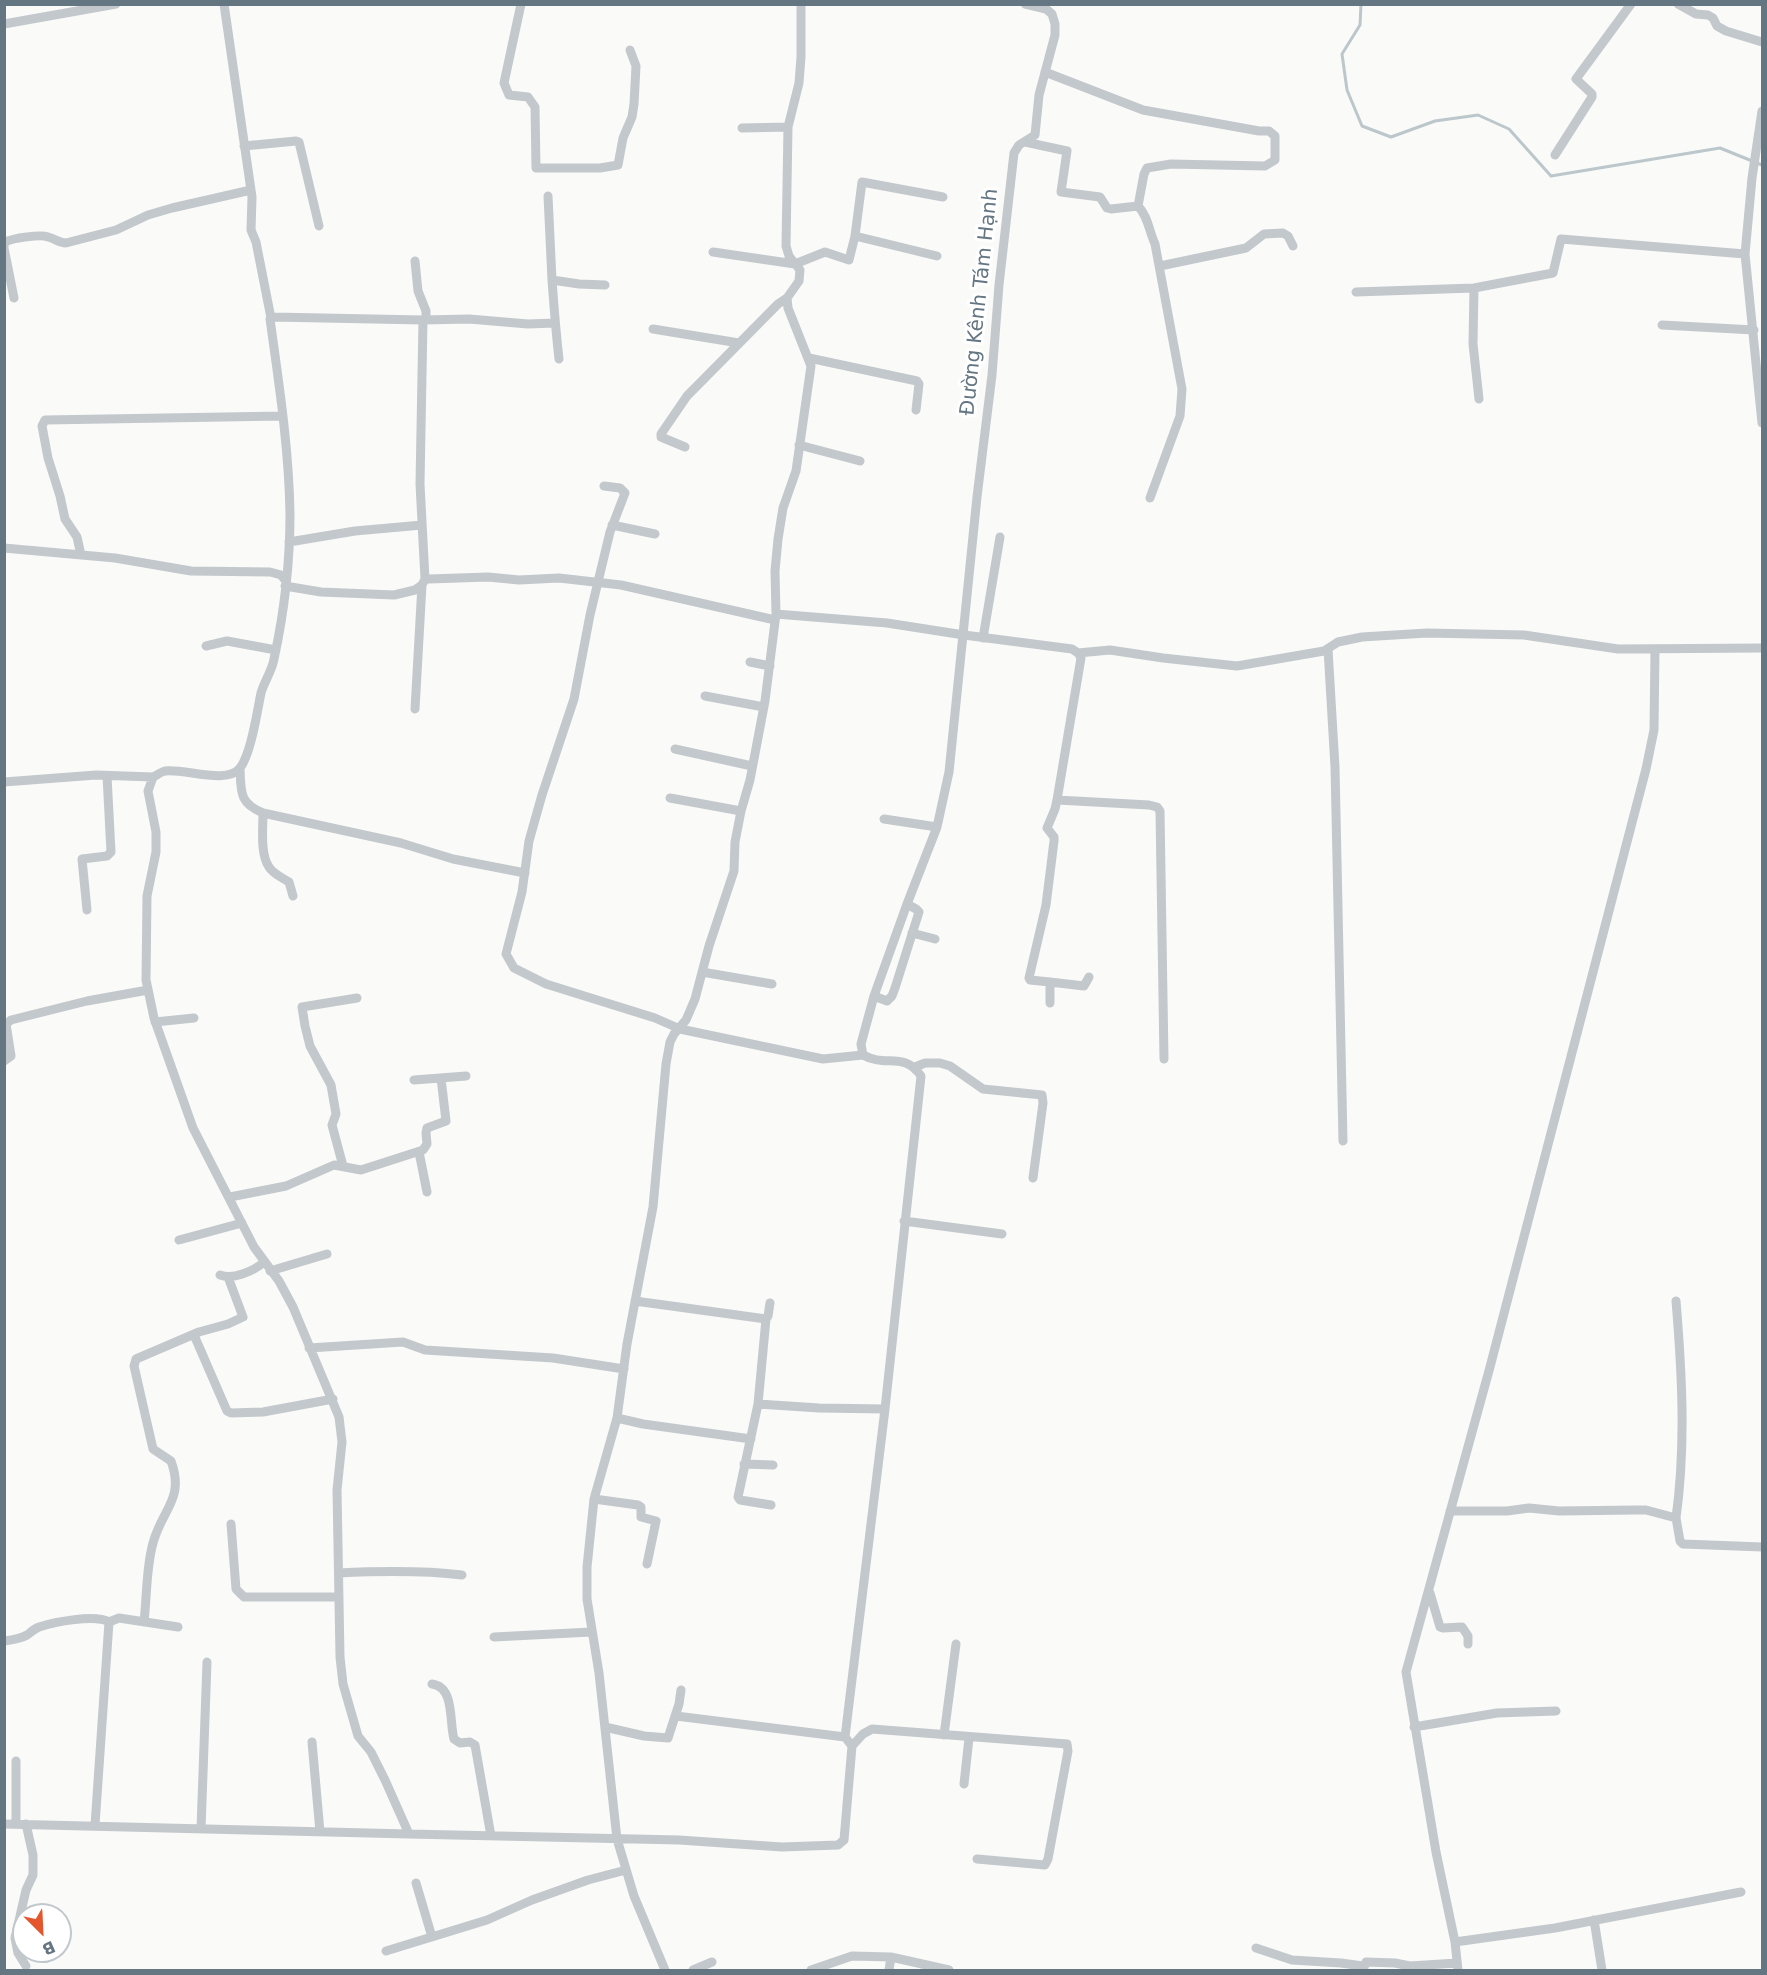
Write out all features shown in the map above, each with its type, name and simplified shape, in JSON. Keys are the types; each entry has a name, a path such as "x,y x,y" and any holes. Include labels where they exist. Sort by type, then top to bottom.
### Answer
{"street":[{"path":"4,24 116,4"},
{"path":"224,4 251,190 251,230 256,242 271,318 288,481 289,542 276,650 274,663 262,690 246,754 240,768 242,796 247,804 263,813 401,843 453,860 525,873"},
{"path":"521,4 504,83 509,94 528,97 535,107 536,168 600,168 618,165 623,138 632,117 634,104 636,66 630,50"},
{"path":"685,447 661,434 687,396 778,304 787,298 799,281 800,270 789,256 786,246 788,127 799,83 801,4"},
{"name":"Đường Kênh Tám Hạnh","path":"863,1055 861,1044 874,996 938,827 949,772 977,497 993,375 999,285 1014,153 1019,145 1035,135 1039,95 1055,35 1052,14 1046,9 1025,4"},
{"path":"1555,155 1593,97 1576,80 1631,4"},
{"path":"1678,4 1696,14 1708,15 1713,18 1717,26 1726,31 1762,42"},
{"path":"1045,72 1143,110 1269,131 1275,136 1275,160 1265,166 1171,164 1147,168 1144,174 1138,206 1146,218 1157,250 1182,389 1180,416 1150,498"},
{"path":"1762,111 1752,178 1745,254 1762,423"},
{"path":"742,128 788,127"},
{"path":"244,146 299,142 319,226"},
{"path":"1025,142 1067,151 1061,192 1100,197 1107,208 1111,209 1138,206"},
{"path":"713,252 795,264 825,252 849,260 855,237 862,182 943,197"},
{"path":"15,298 4,247 5,242 10,239 47,236 60,243 66,243 116,230 148,215 172,208 251,190"},
{"path":"549,196 552,280 559,359"},
{"path":"1160,266 1246,248 1264,234 1283,233 1288,236 1293,246"},
{"path":"855,237 937,256"},
{"path":"1356,292 1474,288 1553,273 1561,239 1745,254"},
{"path":"415,261 418,291 426,311 426,317 423,320 420,484 423,582 415,709"},
{"path":"552,280 605,285"},
{"path":"1474,288 1473,344 1479,399"},
{"path":"665,1971 634,1896 617,1839 605,1727 587,1599 587,1567 594,1499 617,1418 627,1344 653,1207 670,1042 680,1029 695,999 734,871 735,842 764,707 776,617 775,570 778,539 783,508 796,471 811,366 788,308 787,298"},
{"path":"271,318 469,319 528,324 555,323"},
{"path":"1662,325 1754,330"},
{"path":"653,329 739,343"},
{"path":"809,358 917,381 919,384 916,410"},
{"path":"81,555 77,537 65,519 48,458 42,426 45,420 283,416"},
{"path":"799,445 860,461"},
{"path":"604,486 620,488 625,493 612,525 574,699 542,795 530,841 522,892 506,954 514,968 546,984 655,1018 680,1029 823,1059 863,1055 870,1059 906,1062 915,1067 921,1076 885,1409 845,1737 852,1746"},
{"path":"289,542 376,528 422,525"},
{"path":"612,525 655,534"},
{"path":"983,638 1000,537"},
{"path":"4,548 144,562 191,571 270,572 281,575 285,583 321,592 394,595 406,594 423,582 489,577 519,580 559,578 621,585 776,617 887,623 1072,650 1078,653 1110,650 1237,666 1328,649 1338,642 1362,637 1427,633 1524,635 1618,649 1762,648"},
{"path":"206,646 227,641 276,650"},
{"path":"1328,649 1335,767 1342,1141"},
{"path":"1256,1948 1292,1960 1341,1963 1363,1968 1366,1962 1371,1961 1410,1966 1457,1967 1455,1942 1436,1852 1406,1672 1490,1367 1646,769 1654,730 1655,650"},
{"path":"1078,653 1081,658 1057,800 1047,828 1054,837 1054,841 1046,905 1029,978 1030,980 1084,986 1089,977"},
{"path":"750,662 770,666"},
{"path":"705,696 764,707"},
{"path":"675,749 752,766"},
{"path":"4,782 107,776 153,777 164,771 222,776 240,768"},
{"path":"87,910 82,859 107,856 111,852 107,776"},
{"path":"153,777 148,791 156,842 147,896 146,980 148,990 156,1022 193,1128 264,1262 279,1281 293,1307 339,1417 342,1442 337,1490 343,1684 358,1736 370,1752 385,1780 409,1834"},
{"path":"670,798 741,811"},
{"path":"1057,800 1149,806 1157,807 1160,811 1164,1059"},
{"path":"263,813 267,863 269,868 289,882 293,896"},
{"path":"884,819 938,827"},
{"path":"874,996 885,1000 892,996 919,912 907,904"},
{"path":"912,933 935,939"},
{"path":"702,972 772,984"},
{"path":"1050,982 1050,1003"},
{"path":"4,1061 11,1056 5,1024 11,1020 148,990"},
{"path":"343,1166 332,1125 336,1114 331,1085 310,1046 302,1007 357,998"},
{"path":"156,1022 194,1018"},
{"path":"915,1067 925,1063 940,1063 950,1066 983,1089 1042,1095 1043,1103 1033,1178"},
{"path":"414,1080 466,1076"},
{"path":"230,1197 286,1186 310,1177 326,1167 343,1166 361,1170 419,1152 426,1147 427,1128 446,1121 441,1078"},
{"path":"419,1152 427,1192"},
{"path":"904,1221 1002,1234"},
{"path":"179,1240 242,1222"},
{"path":"270,1271 327,1254"},
{"path":"144,1622 152,1545 162,1518 172,1503 176,1480 171,1461 153,1449 134,1366 136,1359 243,1317 224,1276 256,1269 264,1262"},
{"path":"635,1300 766,1319"},
{"path":"1676,1301 1682,1374 1683,1427 1676,1518 1681,1543 1762,1547"},
{"path":"770,1303 766,1319 758,1404 738,1497 740,1500 771,1505"},
{"path":"194,1335 227,1411 231,1413 263,1412 333,1399"},
{"path":"309,1348 404,1342 411,1347 425,1350 553,1358 624,1369"},
{"path":"758,1404 885,1409"},
{"path":"617,1418 643,1424 751,1439"},
{"path":"744,1464 773,1465"},
{"path":"594,1499 639,1505 641,1517 656,1521 646,1564"},
{"path":"1450,1511 1507,1511 1529,1508 1559,1511 1646,1510 1676,1518"},
{"path":"231,1524 236,1589 244,1597 339,1597"},
{"path":"339,1573 435,1571 462,1575"},
{"path":"1429,1591 1440,1627 1443,1629 1462,1627 1468,1636 1468,1644"},
{"path":"4,1641 20,1639 37,1628 61,1622 97,1619 109,1622 119,1618 178,1627"},
{"path":"95,1825 109,1622"},
{"path":"495,1637 591,1632"},
{"path":"944,1735 956,1644"},
{"path":"201,1829 207,1662"},
{"path":"432,1684 438,1685 446,1692 454,1739 460,1743 470,1742 475,1745 491,1836"},
{"path":"605,1727 665,1739 669,1737 681,1690"},
{"path":"1414,1727 1497,1713 1556,1711"},
{"path":"675,1716 845,1737"},
{"path":"4,1824 679,1840 782,1847 838,1845 844,1840 852,1746 862,1734 872,1729 1068,1746 1057,1817 1045,1865 977,1859"},
{"path":"964,1784 969,1738"},
{"path":"312,1742 320,1832"},
{"path":"16,1761 21,1824 33,1855 33,1875 26,1890 15,1938 18,1953 26,1966"},
{"path":"386,1951 487,1920 532,1900 588,1880 626,1870"},
{"path":"416,1883 432,1937"},
{"path":"1455,1942 1555,1928 1741,1892"},
{"path":"1594,1920 1602,1971"},
{"path":"811,1971 852,1956 891,1957 949,1971"},
{"path":"889,1971 891,1957"},
{"path":"693,1971 712,1962"}],"waterway":[{"path":"1361,4 1360,25 1342,54 1347,90 1362,126 1391,137 1435,121 1478,115 1509,129 1551,176 1720,148 1762,165"}]}
